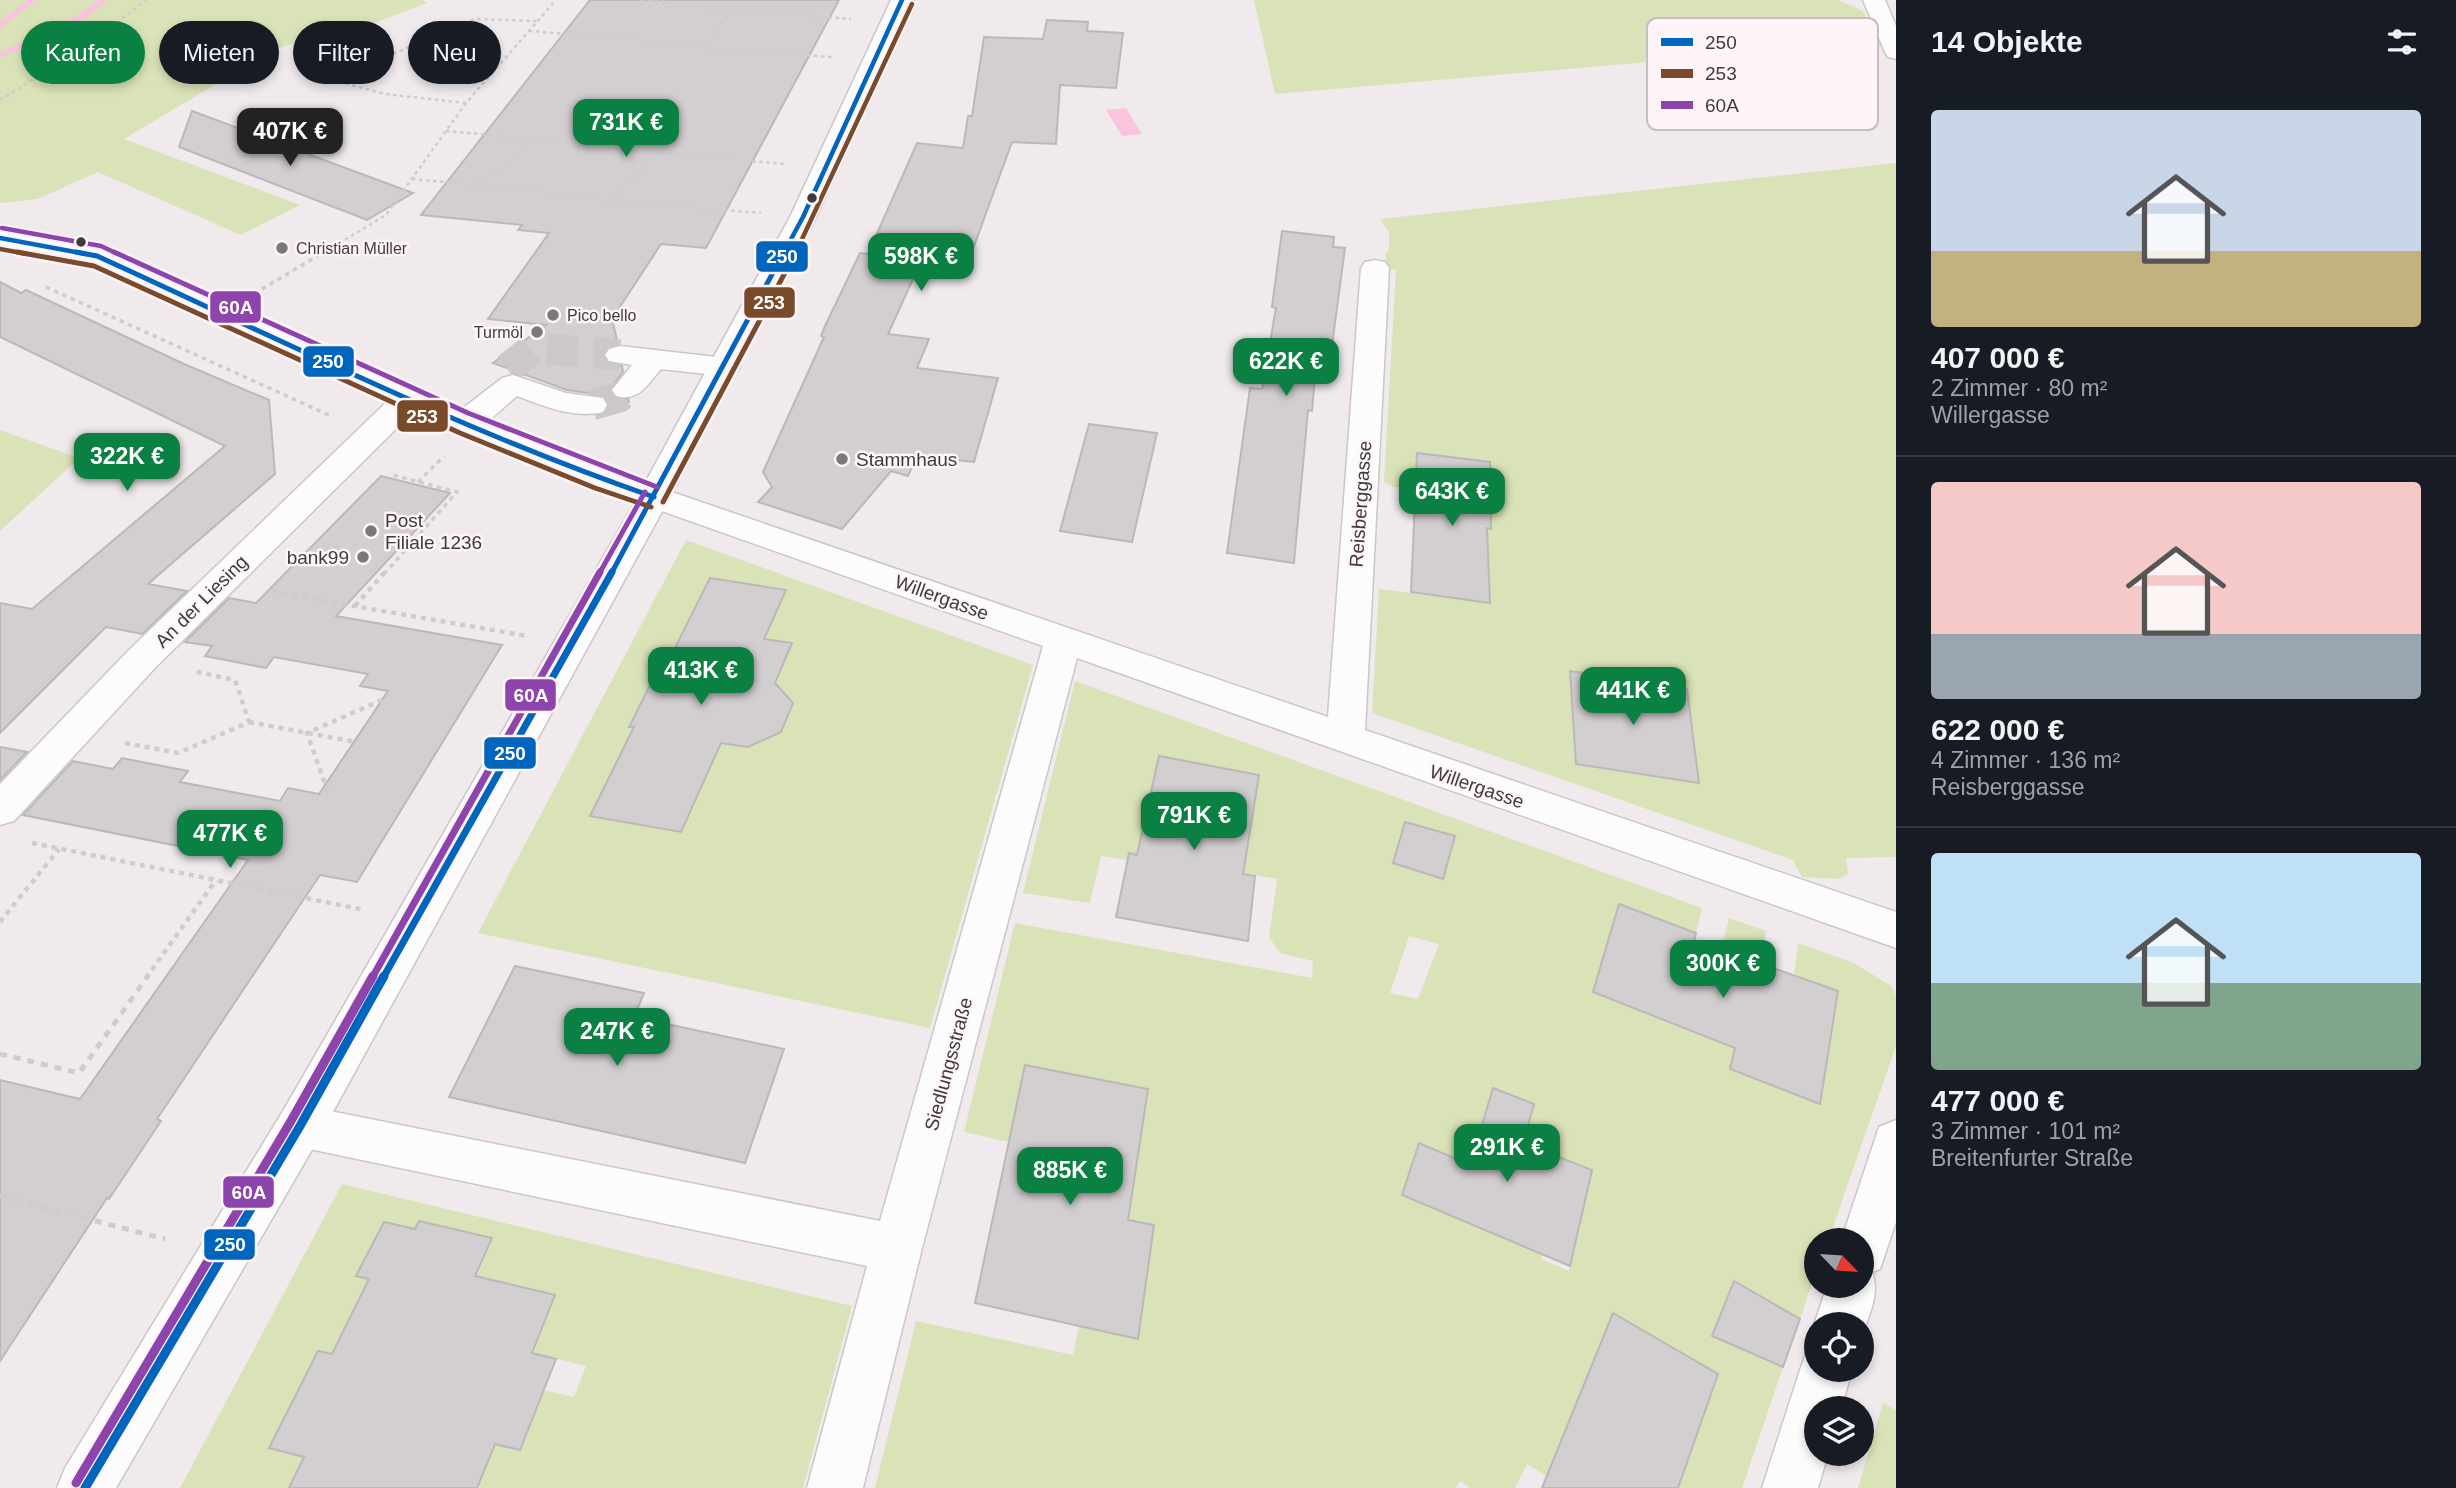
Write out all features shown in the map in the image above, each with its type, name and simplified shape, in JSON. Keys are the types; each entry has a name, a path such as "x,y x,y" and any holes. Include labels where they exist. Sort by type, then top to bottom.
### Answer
{"street":[{"path":"85,1488 300,1126 654,497 803,217 902,0"},
{"path":"1874,0 1896,52"},
{"name":"Willergasse","path":"0,238 97,256 408,399 599,478 1896,930"},
{"name":"Reisberggasse","path":"1345,740 1375,268"},
{"path":"620,355 724,367"},
{"path":"627,390 654,358"},
{"path":"464,423 510,377 561,401 592,404"},
{"name":"An der Liesing","path":"0,810 141,660 408,399"},
{"name":"Siedlungsstraße","path":"835,1488 897,1248 1063,641"},
{"path":"300,1126 897,1248"},
{"path":"1869,1228 1896,1142"},
{"path":"1790,1488 1822,1382"}],"path":[{"path":"0,100 83,50 146,0"},
{"path":"222,313 386,215 466,103 556,0"},
{"path":"641,0 668,2 676,6 853,19"},
{"path":"706,48 730,10"},
{"path":"466,103 385,94 332,80 475,19 537,21"},
{"path":"529,31 651,41 654,44 875,61"},
{"path":"446,131 567,142 586,147 796,165"},
{"path":"472,184 512,164 530,139"},
{"path":"614,201 625,183 633,181 654,153"},
{"path":"411,179 540,191 547,196 768,214"},
{"path":"40,284 371,434"},
{"path":"418,482 444,456"},
{"path":"343,461 457,492 354,606"},
{"path":"220,582 531,637"},
{"path":"141,660 235,680 249,722"},
{"path":"307,733 391,696"},
{"path":"74,732 178,753 249,722 356,742"},
{"path":"307,733 328,792"},
{"path":"24,842 365,910"},
{"path":"0,922 59,848"},
{"path":"0,1054 79,1073 216,880"},
{"path":"0,1196 165,1239"}],"green space":[{"path":"0,0 425,0 423,1 427,3 379,21 293,21 293,43 279,48 279,21 159,21 159,84 216,84 124,139 300,205 241,235 98,172 38,199 0,203"},
{"path":"1254,0 1838,0 1863,11 1867,18 1647,18 1647,62 1275,94"},
{"path":"1896,163 1896,857 1846,858 1848,874 1838,879 1802,877 1793,860 1372,713 1379,589 1490,603 1487,528 1490,462 1417,453 1415,490 1394,487 1384,482 1396,270 1385,269 1389,232 1380,219"},
{"path":"0,430 79,458 0,531"},
{"path":"686,540 1033,665 930,1028 478,933"},
{"path":"1075,681 1702,908 1696,933 1619,904 1593,991 1673,1024 1718,966 1729,918 1766,931 1761,962 1752,960 1730,1069 1820,1104 1838,991 1794,974 1798,943 1854,963 1891,986 1896,995 1896,1046 1833,1228 1804,1228 1804,1298 1807,1298 1800,1319 1734,1281 1713,1336 1783,1367 1742,1488 1564,1488 1527,1464 1515,1488 1470,1488 1460,1481 1456,1488 875,1488 916,1321 1073,1355 1079,1326 1138,1339 1154,1225 1047,1203 1147,1089 1025,1065 1009,1142 964,1132 1015,923 1312,978 1313,961 1280,953 1269,937 1277,879 1129,853 1127,860 1101,856 1090,903 1023,893","holes":["1409,936 1439,944 1418,999 1390,993","1493,1088 1534,1104 1475,1148","1419,1144 1512,1182 1402,1194","1542,1150 1592,1171 1569,1271 1541,1259 1544,1246"]},
{"path":"342,1184 852,1306 803,1488 477,1488 495,1444 520,1450 543,1390 574,1397 586,1366 532,1353 555,1295 505,1283 480,1341 450,1334 492,1238 419,1222 415,1229 384,1222 356,1275 369,1279 332,1354 317,1351 270,1448 304,1457 289,1488 180,1488"},
{"path":"1883,1403 1896,1410 1896,1488 1858,1488 1864,1466 1874,1466 1874,1434"}],"shaded area":[{"path":"1126,108 1142,134 1122,136 1106,110"}],"building":[{"path":"590,0 839,0 706,248 661,244 612,319 618,344 607,348 603,356 609,364 622,366 623,372 609,390 614,397 628,399 629,402 609,405 603,395 567,390 493,363 546,325 488,319 549,233 518,230 522,225 421,215"},
{"path":"1047,20 1088,22 1087,31 1123,33 1116,88 1060,85 1056,144 1012,142 973,249 929,244 888,334 929,339 917,368 998,378 974,462 917,456 908,476 891,471 842,529 758,502 772,487 763,472 824,337 821,336 825,326 860,253 868,254 917,143 963,148 968,116 972,116 984,37 1043,39"},
{"path":"192,111 413,193 367,220 179,147"},
{"path":"1282,231 1334,237 1333,247 1345,248 1329,368 1316,366 1312,411 1308,410 1294,563 1227,553 1250,388 1262,389 1276,308 1272,307"},
{"path":"0,282 21,293 26,290 184,364 269,400 275,474 148,584 187,591 142,634 106,627 0,733 0,603 32,609 225,446 0,337"},
{"path":"1089,424 1157,433 1132,542 1060,531"},
{"path":"1417,453 1490,462 1491,529 1487,528 1490,603 1411,592"},
{"path":"381,476 450,493 336,616 502,645 357,882 320,875 157,1119 161,1121 0,1361 0,1080 80,1099 248,860 23,815 73,761 113,769 122,758 188,771 180,782 280,801 288,788 319,794 388,691 360,686 368,674 274,657 266,668 205,656 212,646 185,642 229,598 256,603"},
{"path":"710,578 786,590 764,639 792,643 775,683 793,703 781,732 748,747 721,743 681,832 590,816 634,727 629,727 657,671 663,672"},
{"path":"1570,671 1687,689 1699,783 1576,764"},
{"path":"0,747 27,752 0,780"},
{"path":"1159,756 1259,775 1243,874 1255,876 1248,941 1116,917 1129,853 1137,855"},
{"path":"1405,822 1455,836 1443,879 1393,863"},
{"path":"1619,904 1696,933 1694,940 1838,991 1820,1104 1730,1069 1735,1048 1593,992"},
{"path":"515,966 644,993 634,1017 784,1049 745,1163 449,1097"},
{"path":"1025,1065 1148,1089 1128,1220 1154,1225 1138,1339 975,1303"},
{"path":"1493,1088 1534,1104 1523,1143 1592,1170 1570,1266 1402,1195 1419,1143 1470,1165"},
{"path":"419,1221 492,1238 475,1276 555,1295 532,1353 556,1359 520,1450 495,1444 477,1488 289,1488 304,1457 269,1448 318,1351 332,1354 369,1279 356,1276 384,1222 415,1229"},
{"path":"1734,1281 1800,1319 1783,1367 1712,1336"},
{"path":"1613,1313 1718,1374 1678,1488 1542,1488"}],"waterway":[{"path":"0,26 32,0"},
{"path":"0,55 79,19 104,0"}],"tunnel":[{"path":"507,369 534,348 620,355"},
{"path":"592,405 619,397 627,390"}],"transit line":[{"name":"250","path":"85,1488 300,1126 654,497 803,217 902,0"},
{"name":"253","path":"663,502 812,222 912,4"},
{"name":"60A","path":"2,228 101,246 468,413 657,487"},
{"name":"250","path":"0,238 97,256 464,423 599,478 654,497"},
{"name":"253","path":"0,249 94,266 460,433 595,488 651,507"},
{"name":"60A","path":"76,1483 291,1121 645,492"}],"place":[{"name":"Christian Müller","path":"282,248"},
{"name":"Pico bello","path":"553,315"},
{"name":"Turmöl","path":"537,332"},
{"name":"Stammhaus","path":"842,459"},
{"name":"Post Filiale 1236","path":"371,531"},
{"name":"bank99","path":"363,557"}]}
